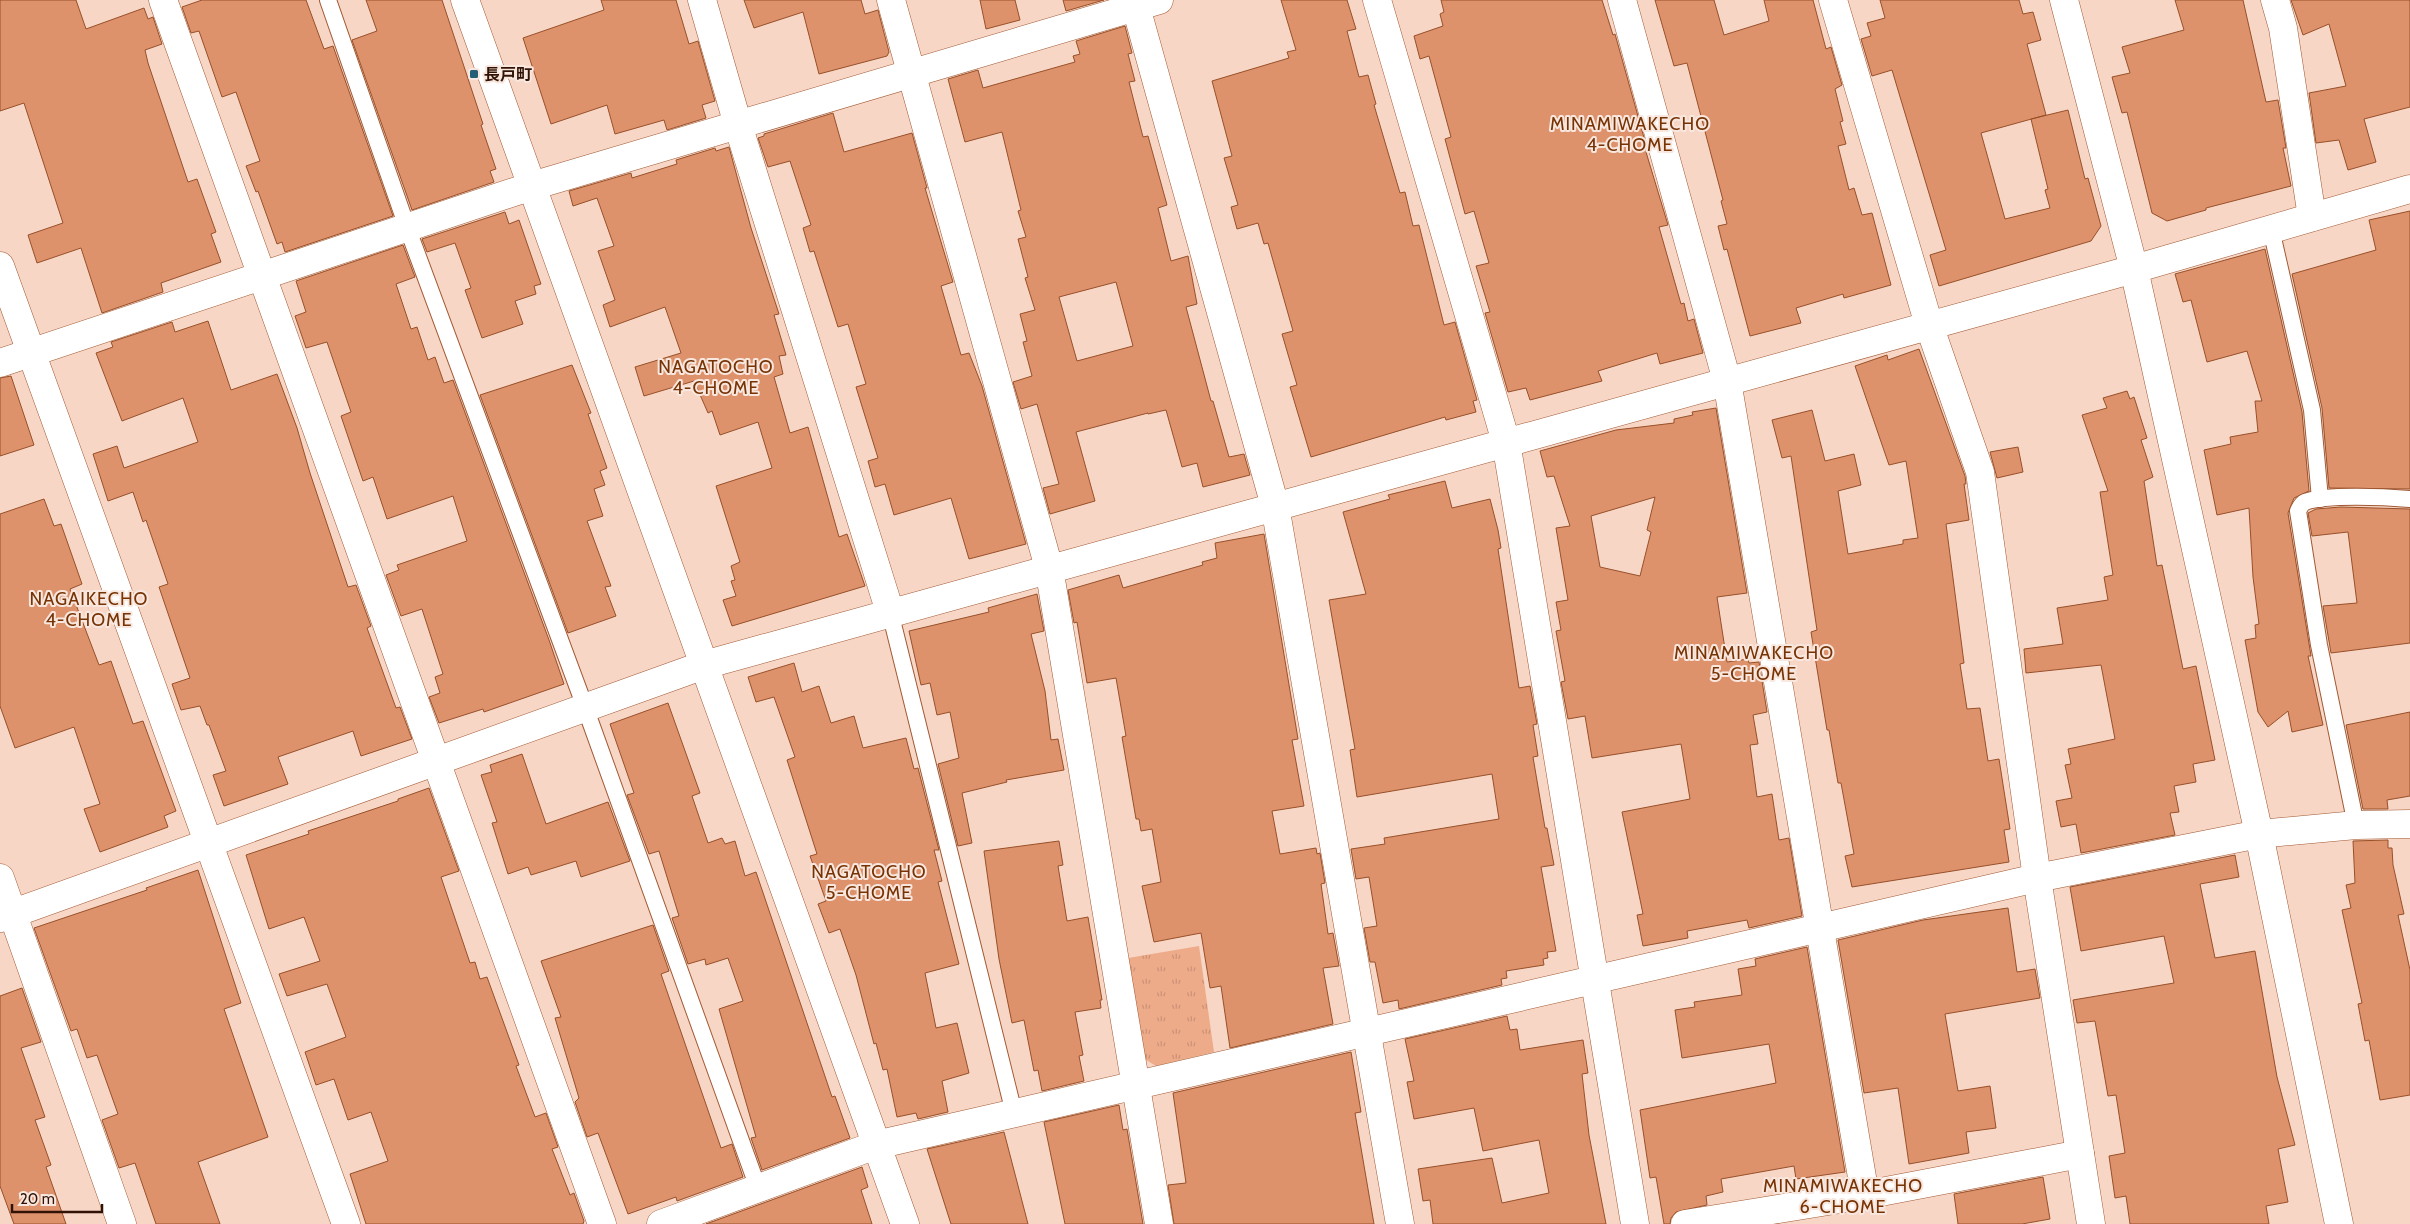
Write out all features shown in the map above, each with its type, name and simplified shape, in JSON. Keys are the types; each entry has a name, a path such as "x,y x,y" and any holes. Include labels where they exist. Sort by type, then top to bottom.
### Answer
{"street":[{"path":"163,0 602,1224"},
{"path":"465,0 905,1224"},
{"path":"702,0 738,125 890,612"},
{"path":"891,0 1049,568 1159,1224"},
{"path":"1377,0 1506,442 1635,1224"},
{"path":"1622,0 1727,381 1865,1195"},
{"path":"1833,0 1929,325 1980,472 2037,878 2091,1224"},
{"path":"2064,0 2134,269 2259,834 2339,1224"},
{"path":"2275,0 2283,28 2312,217"},
{"path":"0,363 532,186 1143,2 1275,506 1400,1224"},
{"path":"6,916 704,665 2134,269 2410,189"},
{"path":"0,266 346,1224"},
{"path":"660,1224 876,1145 1595,979 2037,878 2259,834 2356,825 2410,824"},
{"path":"0,878 6,916 122,1224"},
{"path":"1685,1224 1865,1195 2080,1154"}],"lane":[{"path":"328,0 407,227 585,707 758,1188"},
{"path":"2271,229 2312,410 2320,499"},
{"path":"2356,825 2319,645 2298,511 2300,505 2305,502 2320,499 2410,498"},
{"path":"890,612 1014,1113"}],"green space":[{"path":"1199,946 1214,1052 1156,1066 1143,1058 1128,958"}],"building":[{"path":"0,0 76,0 86,29 144,8 148,19 153,17 162,44 145,50 148,63 188,182 197,179 216,232 211,234 221,262 161,283 163,292 102,313 81,248 37,263 28,235 63,223 24,103 0,111"},
{"path":"202,0 306,0 324,49 333,46 393,216 285,252 282,242 277,244 258,191 256,192 246,166 260,161 236,92 222,97 199,31 191,33 182,7"},
{"path":"366,0 442,0 496,169 490,171 494,182 412,210 352,40 377,31"},
{"path":"601,0 676,0 689,44 698,41 715,101 702,105 706,118 667,130 664,120 615,134 607,105 551,124 523,38 604,10"},
{"path":"744,0 861,0 865,14 878,10 889,52 887,56 819,74 803,12 754,28"},
{"path":"980,0 1015,0 1020,20 986,29"},
{"path":"1063,0 1104,0 1066,11"},
{"path":"1281,0 1347,0 1356,29 1347,31 1359,77 1368,75 1376,104 1374,105 1400,193 1405,192 1413,226 1419,225 1444,325 1455,322 1477,400 1473,401 1476,412 1446,420 1445,417 1311,457 1290,387 1297,385 1282,334 1293,331 1268,243 1264,244 1258,223 1237,229 1231,207 1238,205 1224,158 1232,156 1212,81 1289,58 1287,52 1296,50"},
{"path":"1441,0 1602,0 1613,35 1615,34 1648,152 1646,152 1668,225 1659,227 1681,304 1684,303 1688,321 1694,319 1703,353 1660,364 1657,353 1598,371 1602,381 1530,400 1526,388 1508,392 1485,313 1490,312 1476,266 1489,263 1474,211 1465,214 1445,139 1451,137 1429,56 1420,59 1414,36 1443,26 1440,14 1444,12"},
{"path":"1655,0 1714,0 1724,35 1769,21 1764,0 1813,0 1826,49 1831,47 1842,85 1835,89 1843,121 1840,122 1846,144 1838,146 1849,190 1854,188 1862,215 1872,213 1891,285 1844,298 1843,294 1796,308 1801,323 1750,336 1727,249 1724,250 1718,226 1727,224 1721,201 1723,200 1687,63 1674,66"},
{"path":"1880,0 2019,0 2023,14 2033,12 2041,40 2027,44 2046,115 2036,118 2068,110 2085,179 2088,178 2101,226 2091,241 1939,286 1930,255 1946,250 1892,70 1872,76 1861,39 1871,36 1867,23 1885,18","holes":["2031,119 2048,189 2045,190 2050,208 2005,219 1981,133"]},
{"path":"2175,0 2243,0 2266,102 2278,100 2286,148 2283,148 2291,186 2206,208 2206,210 2167,221 2152,213 2127,112 2122,113 2112,77 2130,73 2122,47 2184,30"},
{"path":"2291,0 2410,0 2410,107 2364,119 2376,162 2348,170 2339,140 2316,143 2309,93 2346,86 2329,24 2303,35"},
{"path":"1125,26 1132,53 1128,54 1135,81 1129,82 1143,137 1148,136 1167,205 1158,208 1171,261 1188,256 1197,304 1186,307 1211,401 1213,401 1229,457 1244,454 1250,475 1203,487 1197,463 1182,467 1166,410 1148,413 1076,432 1095,501 1050,514 1043,488 1059,484 1037,404 1021,409 1013,382 1032,376 1023,342 1027,341 1020,314 1035,310 1025,278 1028,277 1018,239 1026,237 1018,211 1021,210 1002,132 965,142 948,79 978,70 983,88 1075,62 1073,56 1080,54 1076,41","holes":["1116,282 1133,346 1077,361 1059,297"]},
{"path":"833,113 844,152 912,133 927,188 925,188 953,282 941,286 961,355 969,353 982,386 1026,544 969,559 951,498 894,515 885,484 875,487 868,461 878,458 856,387 866,384 848,324 838,327 814,251 810,252 803,228 811,225 790,161 768,167 758,138 764,136 764,134"},
{"path":"729,147 751,228 779,314 774,315 786,355 779,356 783,374 774,377 790,433 808,427 839,537 847,534 865,586 732,626 723,600 736,596 731,581 735,580 731,566 740,562 716,486 772,468 758,422 720,435 712,411 708,413 694,381 644,396 635,367 681,353 665,307 610,327 603,305 615,300 598,251 614,246 597,198 573,206 569,191 631,173 632,178 677,164 676,160 715,148 716,151"},
{"path":"2410,211 2410,489 2329,488 2322,408 2292,274 2376,250 2369,220"},
{"path":"505,212 509,224 519,220 541,284 534,286 536,294 515,301 523,324 482,338 465,290 471,288 455,243 427,252 422,239"},
{"path":"403,245 415,277 396,284 411,329 417,327 428,360 435,357 444,383 453,380 564,684 484,712 483,709 439,723 429,697 440,693 435,677 443,674 422,609 401,616 386,575 399,570 397,565 467,541 453,496 387,519 373,477 363,481 341,416 351,412 327,342 306,348 295,316 306,312 296,281"},
{"path":"2265,249 2302,412 2309,491 2294,498 2288,513 2311,656 2308,656 2323,725 2292,732 2288,711 2268,727 2258,712 2245,640 2256,638 2255,625 2259,624 2253,577 2249,508 2217,515 2204,450 2231,444 2230,437 2258,432 2255,401 2262,401 2247,351 2207,362 2191,300 2183,302 2175,274"},
{"path":"208,321 231,390 277,374 297,428 348,587 356,585 371,626 367,628 396,708 400,707 412,739 361,756 353,731 278,757 288,784 224,806 213,775 226,771 209,725 207,725 200,706 181,710 172,684 190,678 159,587 168,584 146,520 143,522 133,492 108,501 93,454 117,446 124,468 198,442 183,398 122,421 96,353 113,347 111,342 172,322 175,332"},
{"path":"1919,349 1965,476 1966,484 1964,484 1969,520 1946,524 1964,663 1960,664 1967,709 1980,708 1988,761 1999,759 2010,829 2004,830 2009,862 1852,887 1845,856 1854,854 1841,783 1838,783 1829,730 1827,730 1811,632 1817,630 1791,456 1782,458 1772,420 1812,410 1825,461 1854,454 1861,485 1838,491 1848,554 1903,544 1903,540 1918,538 1906,461 1889,465 1855,366 1887,355 1888,360"},
{"path":"572,365 591,413 588,414 607,468 600,471 605,485 594,489 603,516 587,521 611,586 605,587 616,616 568,633 480,395"},
{"path":"11,376 34,445 0,456 0,378"},
{"path":"2127,391 2130,399 2134,397 2147,438 2141,440 2153,477 2144,481 2157,566 2162,565 2183,669 2196,666 2215,760 2193,764 2196,782 2174,786 2179,812 2170,813 2175,835 2081,853 2076,824 2061,827 2056,801 2072,798 2065,765 2071,764 2068,749 2115,739 2101,665 2026,673 2024,649 2063,644 2057,608 2108,600 2104,577 2113,575 2100,492 2108,491 2082,415 2107,408 2103,398"},
{"path":"1716,408 1747,593 1717,597 1727,662 1748,659 1749,663 1759,662 1767,712 1753,715 1758,744 1750,745 1757,797 1772,794 1779,840 1789,838 1802,916 1749,928 1747,920 1687,931 1688,938 1643,946 1637,915 1643,914 1622,812 1690,799 1681,744 1592,758 1585,716 1568,719 1561,682 1565,681 1556,631 1561,630 1556,602 1568,600 1556,528 1570,526 1554,476 1547,477 1540,451 1616,430 1674,423 1674,419 1693,415 1692,412","holes":["1655,497 1647,530 1651,532 1640,576 1600,567 1591,516"]},
{"path":"2018,447 2023,472 1997,478 1990,452"},
{"path":"1445,481 1452,508 1490,499 1498,530 1501,548 1498,549 1519,688 1530,686 1537,724 1533,725 1538,756 1533,757 1545,828 1547,828 1554,865 1541,867 1556,951 1547,952 1548,958 1543,959 1544,965 1506,971 1507,978 1501,979 1502,985 1399,1009 1398,1000 1383,1003 1375,962 1370,962 1364,928 1377,926 1369,877 1356,879 1351,849 1385,844 1384,838 1499,819 1492,774 1357,797 1350,750 1355,749 1329,600 1366,594 1343,512 1390,499 1388,495"},
{"path":"44,499 54,526 61,524 82,584 70,589 99,665 111,661 133,724 143,721 176,811 164,816 168,827 100,852 84,809 100,804 74,727 15,748 0,706 0,514"},
{"path":"2341,507 2410,509 2410,643 2331,653 2323,606 2357,603 2348,532 2312,536 2308,513 2316,509"},
{"path":"1264,534 1298,739 1292,740 1304,806 1272,811 1280,854 1316,848 1317,854 1320,853 1325,883 1321,884 1328,934 1333,933 1339,966 1323,968 1333,1024 1230,1048 1221,986 1210,988 1201,933 1154,942 1142,886 1161,882 1152,829 1141,831 1139,819 1136,819 1122,737 1126,736 1116,678 1087,683 1077,622 1074,623 1068,590 1119,575 1123,588 1203,565 1202,562 1217,558 1215,543"},
{"path":"1037,594 1044,631 1031,634 1045,691 1051,740 1058,739 1064,770 1006,780 1007,782 962,793 972,843 958,846 938,764 959,758 950,712 937,715 930,683 921,685 909,631 989,612 988,608"},
{"path":"794,663 802,692 819,686 831,723 854,716 863,748 906,738 914,769 918,768 939,850 934,850 942,881 938,882 959,964 925,973 936,1028 957,1023 969,1073 942,1081 948,1112 918,1119 916,1113 897,1117 887,1069 883,1070 876,1043 874,1044 856,975 840,929 829,933 818,904 826,901 810,856 817,854 787,760 795,757 774,697 756,702 748,677"},
{"path":"668,703 700,793 692,796 708,843 722,838 725,844 735,841 745,876 756,872 832,1097 835,1096 850,1138 762,1170 751,1138 756,1137 719,1009 743,1001 728,958 706,965 705,959 688,964 672,918 679,916 659,851 649,854 627,795 634,793 610,724"},
{"path":"2410,712 2410,796 2387,800 2388,809 2363,809 2346,725"},
{"path":"522,754 546,824 608,802 630,861 581,877 576,861 531,875 528,867 508,874 492,823 497,822 481,775 492,772 490,765"},
{"path":"429,788 459,871 441,877 470,963 475,962 480,979 487,977 519,1065 516,1066 535,1117 546,1113 558,1147 552,1149 570,1195 574,1193 584,1221 583,1224 366,1224 350,1174 388,1161 371,1112 348,1120 334,1079 316,1085 305,1052 346,1037 327,984 287,996 279,974 320,961 304,917 269,929 246,855 309,834 308,831 398,801 398,799"},
{"path":"2388,840 2388,848 2392,848 2393,865 2404,914 2398,915 2410,970 2410,1095 2380,1100 2369,1040 2365,1041 2358,1004 2362,1003 2342,910 2351,908 2346,885 2355,883 2353,841"},
{"path":"1059,841 1063,865 1058,866 1067,921 1088,917 1102,1000 1100,1000 1101,1008 1075,1012 1083,1055 1079,1056 1084,1081 1042,1091 1038,1070 1034,1071 1024,1020 1012,1023 999,959 984,851"},
{"path":"2235,855 2239,877 2200,884 2215,958 2255,951 2277,1077 2295,1145 2278,1149 2288,1202 2266,1206 2269,1224 2130,1224 2126,1196 2115,1198 2109,1156 2125,1153 2116,1095 2108,1096 2095,1021 2077,1023 2073,1000 2174,983 2164,936 2081,951 2070,887"},
{"path":"198,870 241,1003 224,1009 268,1137 198,1162 220,1224 156,1224 135,1163 119,1168 102,1120 118,1114 97,1055 87,1058 77,1029 71,1031 34,928 147,890 146,888"},
{"path":"2008,908 2017,972 2035,969 2040,998 1945,1014 1958,1091 1990,1086 1996,1128 1966,1132 1969,1153 1909,1164 1898,1088 1864,1093 1838,940 1923,920"},
{"path":"653,925 669,971 661,974 721,1148 732,1144 743,1177 677,1201 676,1197 628,1214 598,1133 587,1137 575,1102 579,1098 555,1018 561,1017 541,961"},
{"path":"1807,947 1845,1172 1796,1179 1794,1166 1721,1179 1723,1192 1706,1196 1707,1205 1676,1212 1671,1218 1670,1224 1664,1224 1656,1177 1650,1178 1640,1110 1776,1083 1769,1044 1682,1058 1675,1010 1695,1007 1694,1002 1742,995 1738,969 1756,966 1755,959"},
{"path":"22,988 41,1042 21,1048 45,1117 35,1120 51,1165 46,1167 66,1224 14,1224 0,1186 0,996"},
{"path":"1507,1016 1510,1030 1517,1029 1520,1050 1583,1040 1588,1073 1582,1074 1589,1135 1606,1224 1433,1224 1430,1200 1423,1201 1418,1169 1492,1158 1502,1203 1549,1193 1539,1140 1483,1151 1474,1108 1414,1119 1407,1082 1414,1081 1405,1039"},
{"path":"1351,1052 1361,1112 1355,1113 1374,1224 1174,1224 1168,1185 1186,1183 1173,1093"},
{"path":"1119,1105 1123,1130 1127,1129 1143,1224 1065,1224 1044,1122"},
{"path":"1004,1132 1028,1224 951,1224 927,1149"},
{"path":"862,1167 868,1187 861,1190 872,1224 706,1224"},
{"path":"2043,1177 2050,1219 2022,1224 1958,1224 1954,1194"}],"place":[{"name":"長戸町","path":"474,74"}],"district":[{"name":"MINAMIWAKECHO 4-CHOME","path":"1630,134"},
{"name":"NAGATOCHO 4-CHOME","path":"716,377"},
{"name":"NAGAIKECHO 4-CHOME","path":"89,609"},
{"name":"MINAMIWAKECHO 5-CHOME","path":"1754,663"},
{"name":"NAGATOCHO 5-CHOME","path":"869,882"},
{"name":"MINAMIWAKECHO 6-CHOME","path":"1843,1196"}]}
